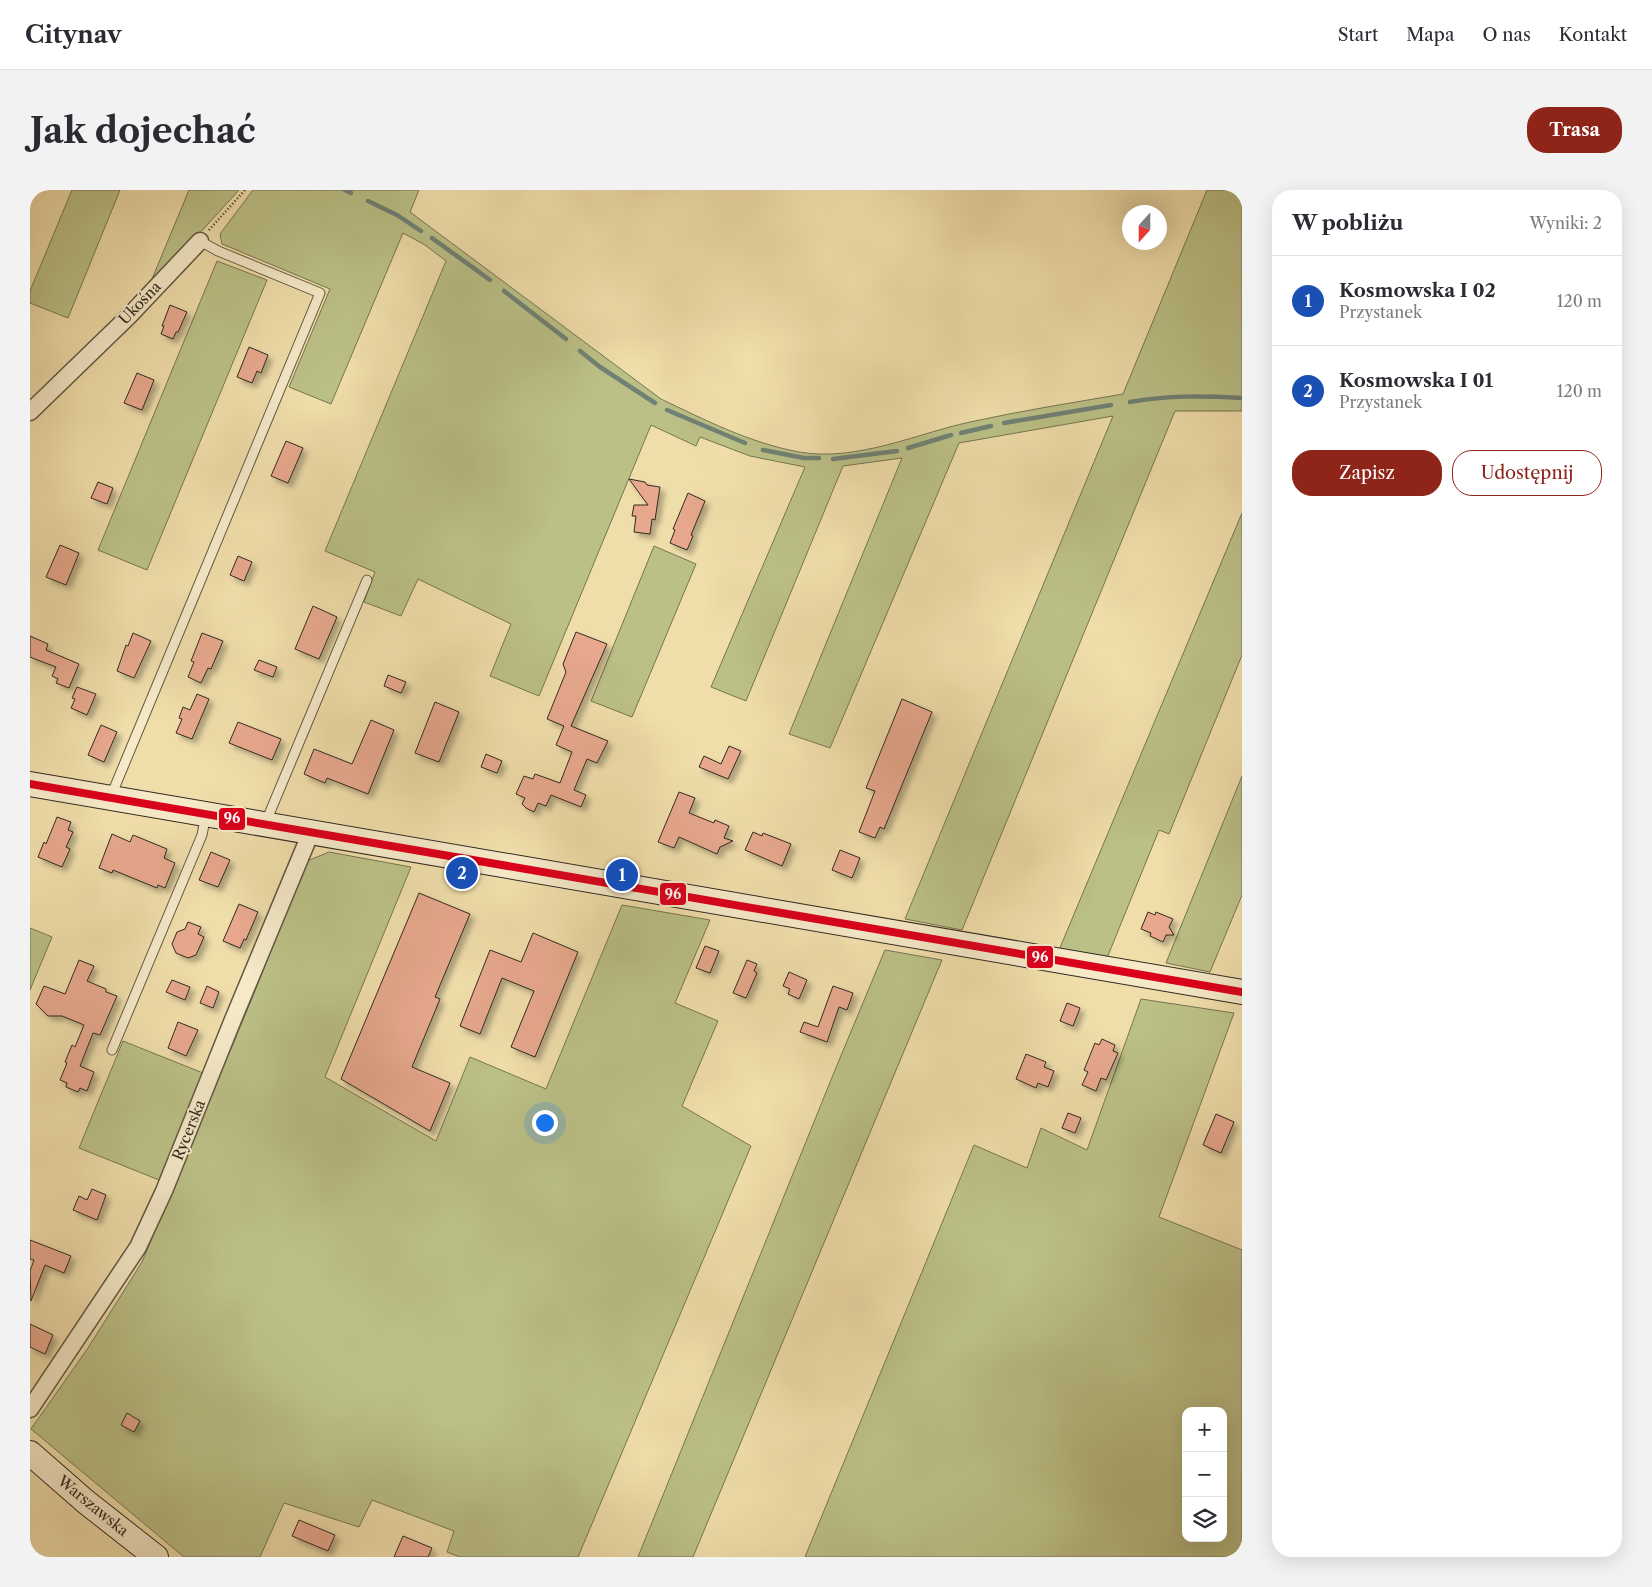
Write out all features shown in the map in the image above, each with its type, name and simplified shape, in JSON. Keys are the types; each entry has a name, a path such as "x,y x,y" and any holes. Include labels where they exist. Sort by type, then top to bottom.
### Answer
{"street":[{"name":"Ukośna","path":"30,412 129,316 200,240"},
{"path":"30,784 1242,992"},
{"name":"Rycerska","path":"30,1409 138,1247 164,1191 311,832"},
{"name":"Warszawska","path":"30,1453 86,1502 156,1557"}],"lane":[{"path":"110,798 320,293 218,251 200,240"},
{"path":"265,824 366,580"},
{"path":"112,1050 202,835 206,814"}],"path":[{"path":"200,240 245,190"}],"green space":[{"path":"72,190 120,190 68,318 30,303 30,291"},
{"path":"189,190 239,190 147,291"},
{"path":"253,190 419,190 410,212 661,399 745,437 781,448 821,454 864,450 970,422 1123,394 1207,190 1242,190 1242,411 1175,411 962,930 905,919 1113,416 959,443 830,748 789,734 902,458 843,466 746,701 711,687 805,467 750,456 700,437 696,446 651,425 539,696 490,676 511,624 418,579 401,616 364,602 375,572 325,551 446,261 425,245 403,233 331,404 289,387 330,289 222,244 220,234"},
{"path":"217,261 267,280 147,570 98,550"},
{"path":"1242,513 1242,655 1169,834 1159,830 1107,958 1059,950"},
{"path":"654,546 696,564 632,717 591,701"},
{"path":"1242,776 1242,895 1210,972 1166,963"},
{"path":"329,852 411,867 325,1077 436,1141 470,1057 546,1089 622,905 710,920 675,1003 718,1021 682,1106 751,1146 578,1557 460,1557 447,1552 454,1531 372,1500 359,1527 284,1503 260,1557 184,1557 31,1429 88,1348 142,1262 307,861"},
{"path":"30,928 52,937 30,990"},
{"path":"885,950 942,960 693,1557 638,1557 835,1070"},
{"path":"1141,999 1234,1013 1159,1217 1242,1250 1242,1557 805,1557 974,1145 1027,1168 1041,1128 1087,1150"},
{"path":"123,1041 203,1073 159,1180 79,1148"}],"building":[{"path":"170,305 187,312 173,339 161,334"},
{"path":"249,347 268,355 261,373 257,371 252,383 237,377"},
{"path":"137,373 154,380 142,410 124,403"},
{"path":"286,441 303,448 288,483 271,476"},
{"path":"629,479 660,487 655,520 652,519 650,534 634,532 636,516 632,516 634,505 648,505"},
{"path":"98,482 113,488 107,504 91,498"},
{"path":"688,493 705,501 687,550 670,543 675,530 673,529"},
{"path":"60,545 79,553 66,585 46,577"},
{"path":"238,556 252,562 244,581 230,575"},
{"path":"313,606 337,617 319,659 295,649"},
{"path":"576,632 607,644 571,726 608,741 597,763 587,759 574,790 586,795 581,807 551,795 546,806 538,803 534,812 522,804 525,798 516,794 524,776 533,779 535,774 560,783 572,752 556,745 564,726 547,719 566,672 563,664"},
{"path":"133,633 151,641 134,678 117,671 126,645 128,646"},
{"path":"202,633 223,641 211,669 208,668 201,683 188,677 194,662 191,661"},
{"path":"30,636 48,644 46,650 79,664 69,688 56,683 58,679 52,676 56,667 30,657"},
{"path":"259,660 277,667 273,677 254,670"},
{"path":"388,675 406,682 401,693 384,686"},
{"path":"77,687 96,694 87,715 71,708 75,699 72,698"},
{"path":"197,694 209,699 192,739 176,733 182,719 179,718 183,707 190,710"},
{"path":"902,699 932,712 884,829 880,827 875,838 859,832 875,791 866,788"},
{"path":"435,702 459,712 439,762 415,753"},
{"path":"371,720 394,730 368,794 327,778 325,783 304,774 314,749 352,764"},
{"path":"238,722 281,739 272,760 229,743"},
{"path":"101,725 117,732 104,762 88,755"},
{"path":"729,746 741,751 728,779 699,767 704,756 721,764"},
{"path":"486,754 502,761 497,773 481,767"},
{"path":"679,792 695,798 689,813 714,823 715,820 729,826 724,838 733,841 720,847 717,854 679,837 674,848 658,842"},
{"path":"57,817 71,822 68,830 73,832 66,847 70,849 62,867 38,857 44,842 46,844"},
{"path":"753,832 762,836 763,833 791,844 782,866 745,850"},
{"path":"112,834 130,842 133,835 167,849 164,858 175,863 165,888 158,885 157,888 113,870 112,873 99,868"},
{"path":"840,850 860,858 852,878 832,870"},
{"path":"211,852 230,860 218,887 199,880"},
{"path":"419,893 470,914 435,997 440,999 412,1067 450,1083 430,1131 341,1079"},
{"path":"239,904 258,912 246,940 244,939 240,948 223,941"},
{"path":"1148,912 1155,915 1156,912 1173,919 1169,927 1174,935 1166,935 1163,942 1150,936 1151,933 1141,929"},
{"path":"188,922 201,927 198,934 204,937 196,955 188,958 176,953 172,944 177,932 185,929"},
{"path":"533,933 578,952 535,1057 511,1047 534,991 502,978 480,1034 460,1026 490,950 521,962"},
{"path":"705,946 719,951 710,973 696,968"},
{"path":"79,960 94,966 87,981 117,996 100,1035 93,1033 80,1066 94,1072 87,1091 80,1088 78,1092 66,1087 67,1083 60,1080 72,1045 75,1047 84,1025 62,1016 48,1016 36,1004 44,986 65,994"},
{"path":"747,960 757,964 754,971 757,973 746,998 733,993"},
{"path":"789,972 807,980 799,999 788,994 790,989 783,986"},
{"path":"172,980 190,987 185,1000 166,992"},
{"path":"207,986 219,992 213,1008 200,1003"},
{"path":"833,986 853,993 847,1010 839,1007 827,1042 800,1032 804,1022 818,1027"},
{"path":"1067,1003 1080,1008 1073,1026 1060,1021"},
{"path":"178,1022 198,1030 186,1056 168,1048"},
{"path":"1102,1039 1115,1045 1113,1051 1118,1053 1106,1080 1101,1078 1096,1091 1082,1085 1088,1072 1084,1070 1095,1043 1099,1045"},
{"path":"1026,1054 1046,1062 1044,1067 1054,1071 1048,1087 1038,1083 1036,1088 1016,1079"},
{"path":"1068,1113 1081,1118 1075,1133 1062,1128"},
{"path":"1216,1114 1234,1122 1221,1153 1203,1145"},
{"path":"92,1189 106,1195 97,1220 73,1210 79,1196 87,1200"},
{"path":"30,1240 71,1256 64,1273 45,1265 31,1301 30,1271 34,1260 30,1259"},
{"path":"30,1324 53,1335 45,1354 30,1347"},
{"path":"127,1413 140,1421 134,1432 121,1425"},
{"path":"299,1520 335,1535 328,1551 292,1536"},
{"path":"403,1536 432,1548 428,1557 394,1557"}],"waterway":[{"path":"345,190 351,193"},
{"path":"368,201 397,215 421,231"},
{"path":"432,238 490,280"},
{"path":"504,291 566,339"},
{"path":"580,351 600,367 655,403"},
{"path":"1130,402 1158,398 1242,398"},
{"path":"1004,423 1111,405"},
{"path":"667,410 745,443"},
{"path":"961,433 991,426"},
{"path":"908,448 951,435"},
{"path":"763,450 804,458 819,458"},
{"path":"833,459 897,451"}],"transit line":[{"name":"96","path":"30,784 1242,992"}],"place":[{"name":"Kosmowska I 01","path":"462,873"},
{"name":"Kosmowska I 02","path":"622,875"}]}
